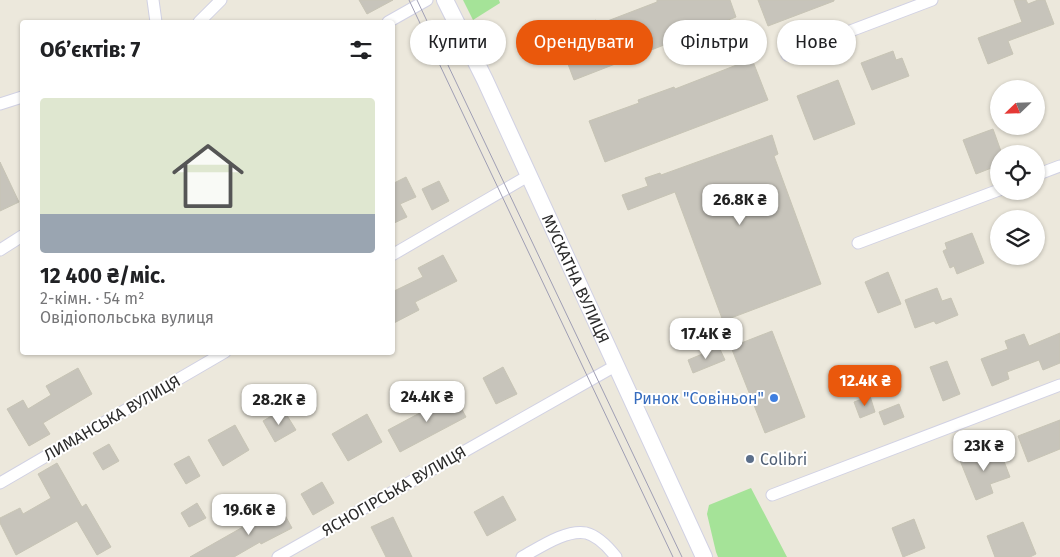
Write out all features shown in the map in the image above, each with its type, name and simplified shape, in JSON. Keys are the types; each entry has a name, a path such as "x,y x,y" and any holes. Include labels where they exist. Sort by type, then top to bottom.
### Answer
{"street":[{"path":"153,0 156,20"},
{"path":"201,20 220,0"},
{"path":"392,20 427,0"},
{"name":"МУСКАТНА ВУЛИЦЯ","path":"445,0 481,72 704,557"},
{"path":"856,29 932,0"},
{"path":"0,104 20,98"},
{"path":"1045,172 1060,166"},
{"path":"395,253 528,176"},
{"path":"858,243 990,193"},
{"path":"0,250 20,237"},
{"name":"ЛИМАНСЬКА ВУЛИЦЯ","path":"0,483 220,355"},
{"name":"ЯСНОГІРСЬКА ВУЛИЦЯ","path":"278,557 615,366"},
{"path":"772,495 1060,386"},
{"path":"522,557 554,539 572,534 586,533 596,538 616,557"}],"green space":[{"path":"463,0 499,0 500,3 473,20"},
{"path":"751,488 787,557 718,557 707,514 709,505"}],"building":[{"path":"359,0 393,0 367,14"},
{"path":"657,0 730,0 736,17 728,20 663,20 663,45 653,49 653,20 610,20 657,2"},
{"path":"758,0 834,0 784,20 777,20 777,23 768,26"},
{"path":"1014,0 1026,0 1028,4 1038,0 1045,0 1054,24 1008,41 1013,54 988,64 978,38 1022,22"},
{"path":"893,51 896,60 902,58 909,76 872,90 861,63"},
{"path":"568,65 613,65 574,80"},
{"path":"737,65 754,65 768,100 605,162 589,121 639,103 638,100 674,87 675,89"},
{"path":"838,80 855,124 814,140 797,96"},
{"path":"990,130 990,135 995,135 999,145 990,145 990,169 976,174 963,140"},
{"path":"772,135 778,154 774,156 821,284 723,321 675,192 628,210 622,195 648,186 645,178 660,173 661,175"},
{"path":"0,162 19,202 0,211"},
{"path":"406,177 416,197 400,204 407,217 395,223 395,182"},
{"path":"439,181 449,201 432,210 422,189"},
{"path":"972,233 984,263 957,274 954,266 950,268 943,251 947,249 945,243"},
{"path":"443,255 457,281 415,302 419,310 395,322 395,291 423,277 418,268"},
{"path":"888,272 901,304 878,313 865,282"},
{"path":"937,288 942,301 951,298 958,315 936,324 934,321 915,328 905,300"},
{"name":"Ринок \"Совіньон\"","path":"772,331 805,417 765,433 731,347"},
{"path":"1060,333 1060,363 1043,370 1039,360 1007,372 1009,379 992,386 981,359 1008,349 1005,341 1024,334 1029,346"},
{"path":"719,347 725,360 693,373 688,360"},
{"path":"947,361 960,394 943,401 930,367"},
{"path":"503,367 517,394 496,404 483,378"},
{"path":"78,368 92,394 43,423 50,434 29,446 7,409 23,400 28,409 51,395 46,386"},
{"path":"453,393 466,417 400,452 388,430"},
{"path":"870,396 875,412 860,418 854,402"},
{"path":"899,404 904,417 884,425 879,412"},
{"path":"283,409 296,430 275,442 263,421"},
{"path":"367,414 382,442 348,461 332,434"},
{"path":"1060,420 1060,449 1028,462 1018,436"},
{"path":"235,425 249,450 223,466 208,440"},
{"path":"109,444 119,461 103,470 93,453"},
{"path":"977,451 980,458 1000,451 1010,477 990,484 993,493 976,500 959,458"},
{"path":"189,456 200,476 186,484 174,464"},
{"path":"57,463 82,507 86,504 111,547 97,555 77,521 16,555 0,523 0,518 20,508 23,514 51,498 38,474"},
{"path":"322,482 334,503 313,515 301,494"},
{"path":"503,496 516,520 487,536 474,512"},
{"path":"197,503 206,518 189,527 181,513"},
{"path":"280,506 292,528 261,544 260,542 234,557 190,557"},
{"path":"393,517 412,557 386,557 371,527"},
{"path":"914,519 925,548 903,557 892,528"},
{"path":"1023,522 1036,554 1030,557 995,557 987,536"}],"tram line":[{"path":"409,0 673,557"},
{"path":"417,0 682,557"}],"place":[{"name":"Ринок \"Совіньон\"","path":"774,398"},
{"name":"Colibri","path":"750,459"}]}
